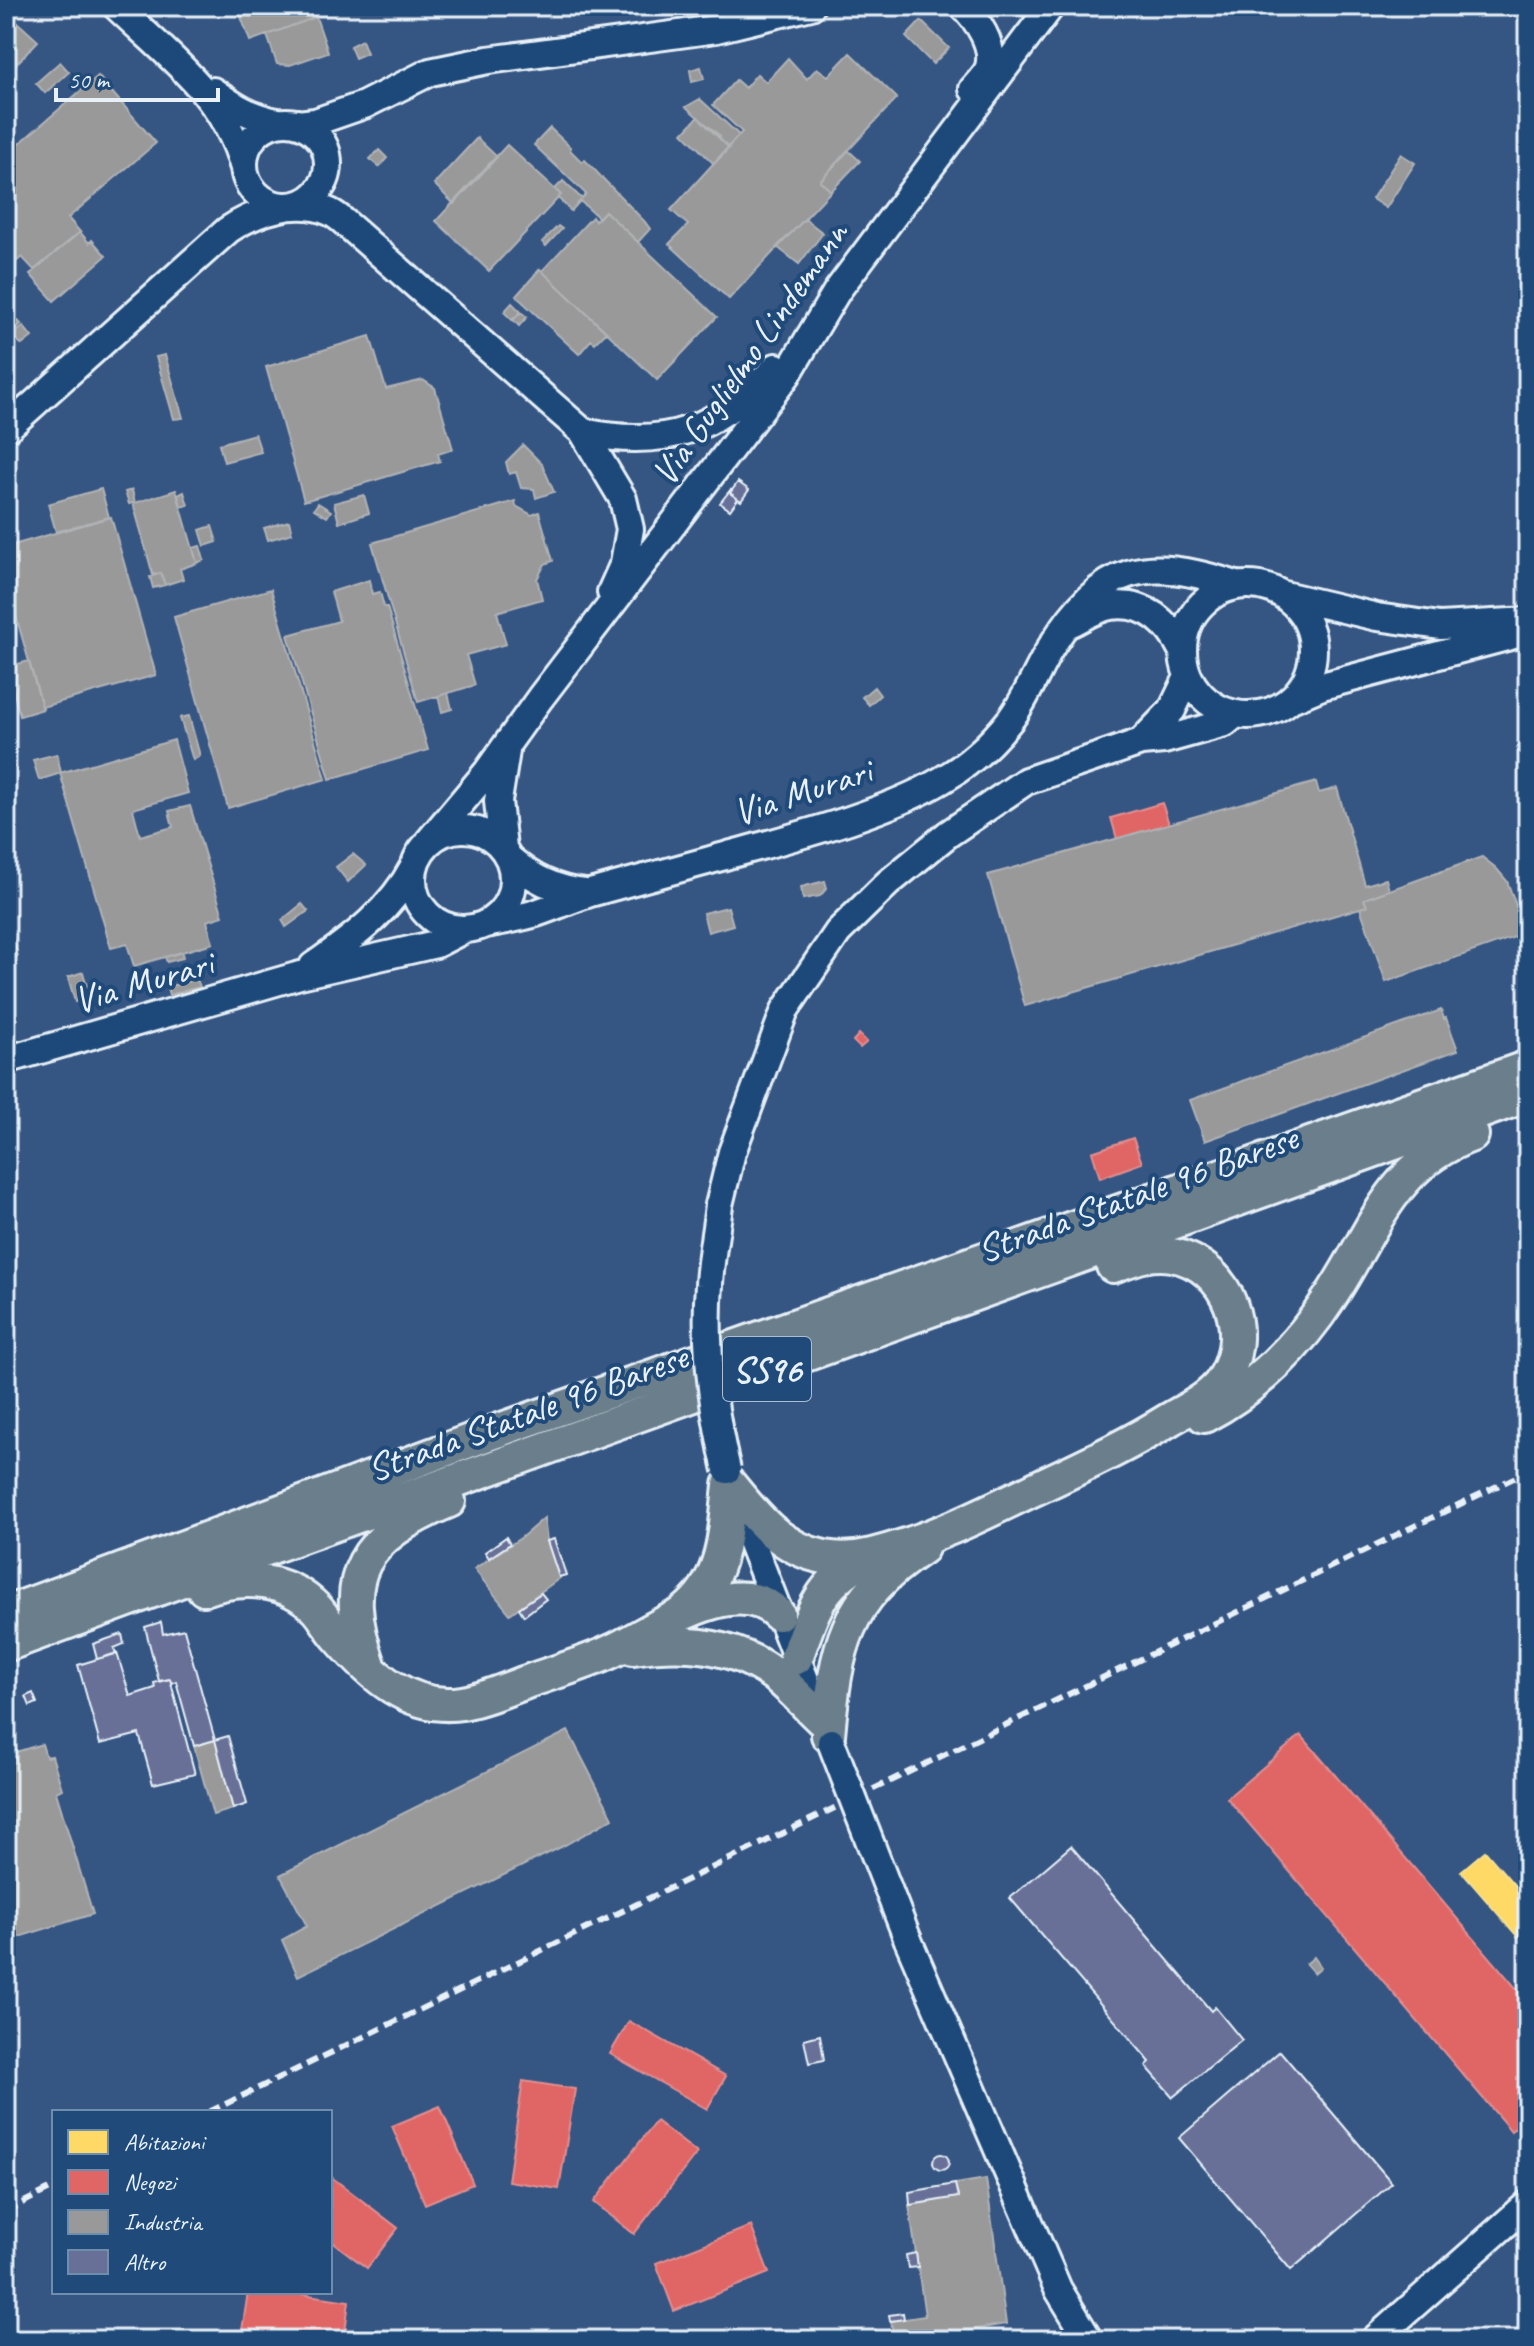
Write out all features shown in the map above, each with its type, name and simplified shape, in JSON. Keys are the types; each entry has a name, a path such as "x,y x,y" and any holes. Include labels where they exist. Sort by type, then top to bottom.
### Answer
{"main road":[{"name":"Strada Statale 96 Barese","path":"6,1613 488,1434 1528,1067"},
{"name":"Strada Statale 96 Barese","path":"6,1647 680,1399 1528,1095"},
{"path":"1133,1442 1195,1421 1246,1390 1315,1319 1376,1216 1411,1171 1441,1148 1528,1114"},
{"path":"796,1658 810,1618 828,1586 845,1569 871,1556 955,1527 1133,1442 1207,1397 1219,1385 1230,1363 1235,1336 1232,1308 1220,1282 1198,1265 1172,1255 1145,1255 1008,1303 897,1322"},
{"path":"370,1668 356,1623 355,1595 362,1567 378,1541 446,1502 558,1462 680,1399"},
{"path":"728,1478 759,1521 773,1535 789,1544 823,1557 856,1559 871,1556"},
{"path":"682,1614 706,1592 724,1549 728,1478"},
{"path":"826,1732 836,1663 844,1636 858,1609 888,1573 955,1527"},
{"path":"6,1647 105,1623 217,1584 246,1580 279,1585 305,1600 317,1609 340,1639 398,1692 421,1701 449,1704 482,1698 610,1652 682,1614 723,1600 754,1599 765,1603 778,1614"},
{"path":"610,1652 682,1643 721,1649 757,1664 776,1677 826,1732"}],"street":[{"path":"116,6 193,79 226,120 236,139 246,181 260,198 287,207 312,206 331,213 583,432 623,499 630,529 624,563 592,629"},
{"path":"193,79 240,110 263,120 315,122 364,105 430,72 488,60 716,29 811,6"},
{"path":"936,159 943,139 989,67 982,28 963,6"},
{"name":"Via Guglielmo Lindemann","path":"508,743 787,375 837,291 1051,6"},
{"path":"6,429 228,230 244,219 313,198 325,180 328,159 318,137 288,123 261,129 247,146 243,165"},
{"path":"583,432 609,438 637,439 665,436 710,422 739,404 760,384 837,291"},
{"name":"Via Murari","path":"474,927 533,914 589,894 834,824 901,800 980,754 1011,718 1053,644 1084,601 1098,588 1137,572 1179,570 1236,585"},
{"path":"1182,650 1186,628 1197,608 1214,593 1236,585 1261,586 1284,595 1377,617 1440,626 1528,621"},
{"path":"1284,595 1299,608 1309,626 1314,645 1308,674 1291,699"},
{"path":"1069,624 1110,606 1138,608 1161,618 1182,650 1188,677 1200,694 1217,707 1236,714 1265,712 1322,686 1528,629"},
{"path":"1141,742 1172,710 1188,677"},
{"path":"1089,2340 1058,2289 908,1940 778,1614 728,1478 715,1402 709,1285 719,1205 732,1152 785,1010 838,932 900,873 948,834 1026,781 1141,742 1164,740 1225,723 1236,714"},
{"name":"Via Murari","path":"300,975 363,931 403,886 429,841 508,743"},
{"name":"Via Murari","path":"6,1060 300,975 436,944 504,909 511,895 514,877 506,854 498,801 508,743"},
{"path":"429,841 447,831 464,828 477,830 495,839 528,875 562,891 589,894"},
{"path":"414,866 412,885 424,912 436,922 474,927"},
{"path":"1374,2340 1528,2204"},
{"path":"1058,2289 1069,2340"}],"building: Abitazioni":[{"path":"1485,1851 1515,1886 1528,1875 1528,1928 1518,1937 1461,1871"}],"building: Negozi":[{"path":"1162,803 1169,824 1117,839 1111,818"},
{"path":"859,1034 867,1042 860,1048 853,1041"},
{"path":"1133,1138 1142,1163 1100,1178 1092,1152"},
{"path":"1301,1735 1528,2002 1528,2117 1511,2131 1227,1798"},
{"path":"629,2021 726,2076 707,2109 610,2054"},
{"path":"523,2081 575,2089 559,2189 508,2181"},
{"path":"440,2106 473,2184 425,2204 392,2126"},
{"path":"656,2121 697,2153 634,2234 594,2202"},
{"path":"332,2178 398,2228 367,2268 332,2242"},
{"path":"751,2226 769,2273 674,2311 656,2263"},
{"path":"248,2294 302,2294 349,2301 344,2340 241,2337"}],"building: Industria":[{"path":"237,6 307,6 311,19 250,41"},
{"path":"6,12 38,41 6,75"},
{"path":"316,17 328,52 290,65 277,64 267,35"},
{"path":"921,21 949,48 933,64 906,37"},
{"path":"362,40 367,53 355,58 350,46"},
{"path":"850,53 897,98 820,181 831,191 729,299 669,244 688,225 671,210 742,132 713,105 736,80 745,88 757,74 766,82 788,58 807,79 817,68 828,76"},
{"path":"60,62 69,72 45,93 36,83"},
{"path":"701,67 704,79 692,82 690,70"},
{"path":"98,76 156,143 68,218 80,232 34,270 22,257 6,270 6,155"},
{"path":"700,99 739,135 728,147 720,136 686,107"},
{"path":"698,117 729,148 714,164 683,133"},
{"path":"550,128 645,222 650,229 638,242 605,211 599,218 580,201 571,211 558,198 561,195 555,189 563,181 582,199 586,194 534,145"},
{"path":"477,138 497,157 454,204 434,184"},
{"path":"507,145 561,195 489,271 436,221"},
{"path":"379,150 387,158 379,167 370,159"},
{"path":"848,150 860,161 831,191 820,181"},
{"path":"1401,154 1415,163 1386,208 1372,199"},
{"path":"605,211 717,317 657,380 542,271 592,217 595,221"},
{"path":"805,219 823,233 799,264 777,247"},
{"path":"558,226 562,229 546,246 542,242"},
{"path":"80,232 106,256 54,301 30,274"},
{"path":"540,269 606,332 595,343 591,340 579,354 516,296"},
{"path":"512,303 521,312 512,320 504,312"},
{"path":"6,308 21,324 11,334 6,328"},
{"path":"521,312 527,317 519,326 513,320"},
{"path":"23,326 32,337 22,345 13,336"},
{"path":"370,336 386,389 423,380 435,388 453,449 438,454 440,461 304,501 266,367"},
{"path":"165,355 183,418 174,419 156,357"},
{"path":"255,434 261,452 224,462 219,444"},
{"path":"523,445 542,464 554,492 536,498 534,489 521,488 516,472 509,474 506,462"},
{"path":"101,489 109,517 56,532 48,504"},
{"path":"132,490 135,503 176,490 197,563 180,569 183,579 165,585 161,573 153,575 133,503 129,504 125,492"},
{"path":"184,492 188,505 181,507 178,495"},
{"path":"364,495 369,513 339,523 334,503"},
{"path":"515,501 516,506 532,515 539,512 553,561 545,564 537,579 542,599 497,612 506,644 466,655 475,685 418,702 372,543"},
{"path":"318,503 331,511 327,517 314,509"},
{"path":"111,517 156,675 42,707 6,581 6,547"},
{"path":"289,521 292,533 268,540 264,528"},
{"path":"212,526 217,542 205,546 200,530"},
{"path":"200,546 204,560 197,563 193,548"},
{"path":"161,573 165,585 153,588 150,577"},
{"path":"369,580 372,594 380,592 384,607 387,607 428,750 330,779 288,635 339,621 331,592"},
{"path":"271,589 326,779 228,808 174,617"},
{"path":"29,661 43,709 20,716 7,667"},
{"path":"874,687 880,695 869,705 862,697"},
{"path":"448,693 452,709 442,712 438,696"},
{"path":"189,716 200,756 193,760 180,718"},
{"path":"6,740 14,767 6,769"},
{"path":"174,740 188,793 133,809 140,836 173,827 169,811 190,806 223,916 207,921 213,943 134,966 127,944 111,948 60,773"},
{"path":"57,754 61,773 39,780 33,760"},
{"path":"1316,782 1319,793 1337,788 1365,885 1386,879 1389,890 1364,899 1367,906 1025,1006 988,875"},
{"path":"353,854 366,865 348,882 336,867"},
{"path":"1482,857 1507,881 1526,933 1386,982 1360,908 1367,906 1364,899"},
{"path":"825,881 827,888 820,896 803,899 801,887"},
{"path":"302,904 308,911 286,927 282,920"},
{"path":"728,907 733,925 708,932 703,913"},
{"path":"6,913 18,956 6,960"},
{"path":"182,952 183,958 167,962 165,957"},
{"path":"83,972 90,998 75,1002 68,977"},
{"path":"197,979 200,987 169,995 167,987"},
{"path":"1441,1010 1458,1050 1205,1141 1190,1100"},
{"path":"544,1518 547,1541 560,1578 510,1614 474,1569 522,1537"},
{"path":"568,1731 613,1818 563,1846 298,1976 282,1940 307,1926 280,1875"},
{"path":"215,1740 233,1809 213,1815 194,1746"},
{"path":"42,1744 46,1757 52,1756 62,1789 56,1792 93,1914 6,1941 6,1755"},
{"path":"1314,1957 1321,1967 1314,1973 1306,1964"},
{"path":"986,2179 1006,2324 913,2340 894,2340 891,2321 925,2316 909,2205 958,2197 955,2184"}],"building: Altro":[{"path":"738,482 749,490 741,501 730,493"},
{"path":"731,489 730,493 738,499 730,510 720,503"},
{"path":"506,1537 510,1544 489,1558 485,1552"},
{"path":"554,1539 566,1575 559,1577 547,1541"},
{"path":"541,1593 546,1599 524,1616 519,1608"},
{"path":"161,1622 163,1634 184,1629 215,1740 194,1746 176,1681 159,1681 145,1627"},
{"path":"122,1634 124,1644 114,1648 116,1654 97,1659 93,1644"},
{"path":"117,1653 130,1696 155,1688 154,1683 170,1679 195,1774 153,1784 139,1734 100,1744 78,1665"},
{"path":"33,1693 37,1703 30,1706 26,1696"},
{"path":"228,1736 247,1804 233,1809 215,1740"},
{"path":"1071,1846 1211,2011 1215,2007 1242,2040 1173,2097 1146,2066 1150,2062 1010,1898"},
{"path":"820,2035 824,2060 809,2063 804,2039"},
{"path":"1280,2051 1392,2183 1291,2270 1179,2138"},
{"path":"938,2154 944,2154 949,2162 947,2168 938,2170 933,2165 933,2159"},
{"path":"955,2184 958,2197 910,2205 909,2192"},
{"path":"916,2253 918,2267 908,2268 906,2255"},
{"path":"903,2313 904,2319 890,2321 889,2315"}],"railway":[{"path":"213,2110 1528,1471"},
{"path":"6,2211 52,2188"}]}
